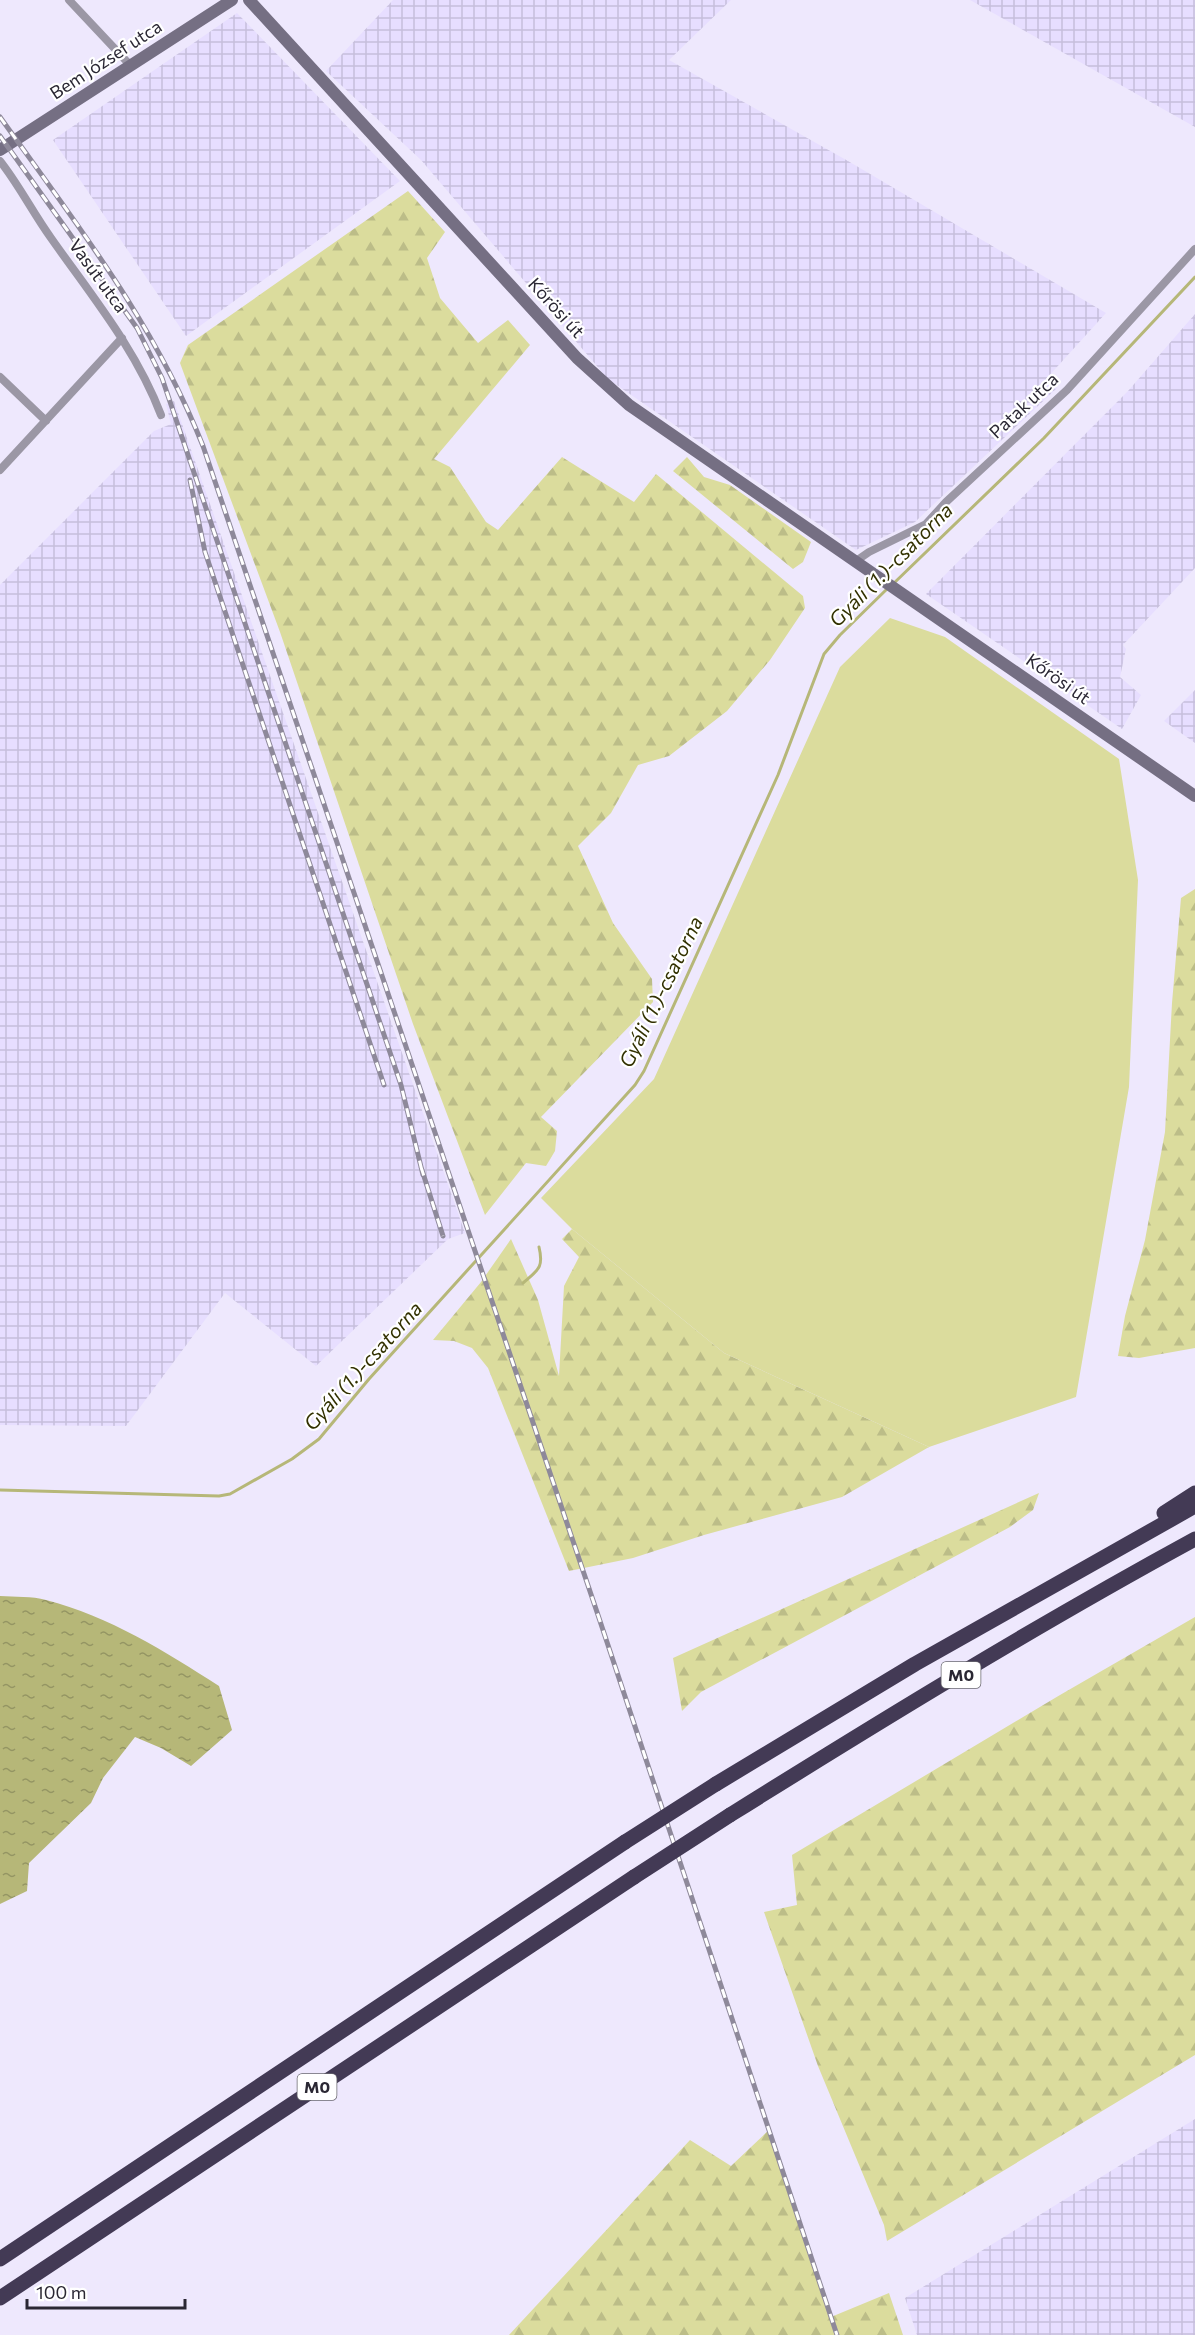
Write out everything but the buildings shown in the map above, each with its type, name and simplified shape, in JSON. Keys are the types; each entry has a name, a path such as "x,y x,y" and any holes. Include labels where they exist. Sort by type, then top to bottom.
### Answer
{"highway":[{"path":"1132,1540 1166,1512 1195,1493"},
{"name":"M0","path":"0,2259 625,1842 716,1784 915,1664 1195,1506"},
{"name":"M0","path":"0,2298 634,1876 730,1815 938,1689 1195,1539"}],"main road":[{"name":"Bem József utca","path":"0,150 232,0"},
{"name":"Kőrösi út","path":"249,0 577,358 605,385 629,405 1195,796"}],"street":[{"path":"69,0 131,66"},
{"name":"Vasút utca","path":"0,161 143,372 160,415"},
{"name":"Patak utca","path":"856,561 869,552 926,524 946,502 1067,390 1195,249"},
{"path":"0,470 122,339"},
{"path":"0,377 46,421"}],"shaded area":[{"path":"393,0 731,0 669,60 848,161 1106,313 1047,378 1057,388 915,522 856,550 608,379 421,160 326,71"},
{"path":"970,0 1195,0 1195,127"},
{"path":"237,13 400,181 186,336 53,140"},
{"path":"1195,314 1195,568 1123,645 1126,649 1120,677 1141,695 1122,729 926,594 1128,391"},
{"path":"174,401 465,1233 448,1239 316,1366 225,1293 126,1426 0,1425 0,585 154,431 171,424 166,404"},
{"path":"1195,690 1195,743 1164,721"},
{"path":"1195,2119 1195,2335 917,2335 905,2298"}],"green space":[{"path":"408,191 445,232 427,258 440,298 478,343 508,320 530,345 434,459 450,467 486,522 498,530 562,457 634,502 656,474 803,596 805,608 770,660 727,711 669,756 638,765 611,813 578,846 613,923 652,979 653,1002 541,1117 557,1131 555,1151 546,1166 526,1163 485,1215 413,1024 280,632 180,363 188,345"},
{"path":"687,457 704,477 730,485 811,542 803,562 793,569 673,471"},
{"path":"890,618 945,637 1119,759 1138,880 1129,1087 1076,1397 929,1447 724,1353 572,1229 541,1198 654,1079 840,667"},
{"path":"1195,889 1195,1348 1139,1358 1118,1356 1125,1316 1145,1240 1165,1132 1172,1003 1181,898"},
{"path":"572,1229 724,1353 929,1447 842,1497 704,1535 633,1558 569,1571 488,1368 472,1348 454,1341 433,1340 481,1282 511,1239 538,1300 559,1376 564,1286 579,1257 562,1239"},
{"path":"1039,1493 1033,1510 1010,1527 701,1692 682,1711 673,1658"},
{"path":"1195,1617 1195,2055 887,2241 884,2225 818,2066 764,1912 797,1905 792,1855"},
{"path":"770,2129 831,2317 889,2293 903,2335 509,2335 690,2140 731,2166"}],"water":[{"path":"0,1596 35,1598 69,1607 114,1625 158,1648 219,1686 232,1730 191,1766 161,1748 135,1737 103,1778 91,1803 29,1863 27,1891 0,1904"}],"waterway":[{"name":"Gyáli (1.)-csatorna","path":"893,584 1044,438 1195,277"},
{"name":"Gyáli (1.)-csatorna","path":"0,1490 219,1496 230,1494 292,1459 319,1439 369,1379 635,1085 644,1071 778,775 824,654 888,588"},
{"path":"523,1283 539,1268 541,1260 539,1247"}],"railway":[{"path":"0,117 85,236 138,316 161,357 203,446 598,1615 837,2335"},
{"path":"0,136 137,328 162,378 401,1085 423,1175"},
{"path":"190,480 205,552 384,1085"},
{"path":"421,1167 443,1236"}]}
